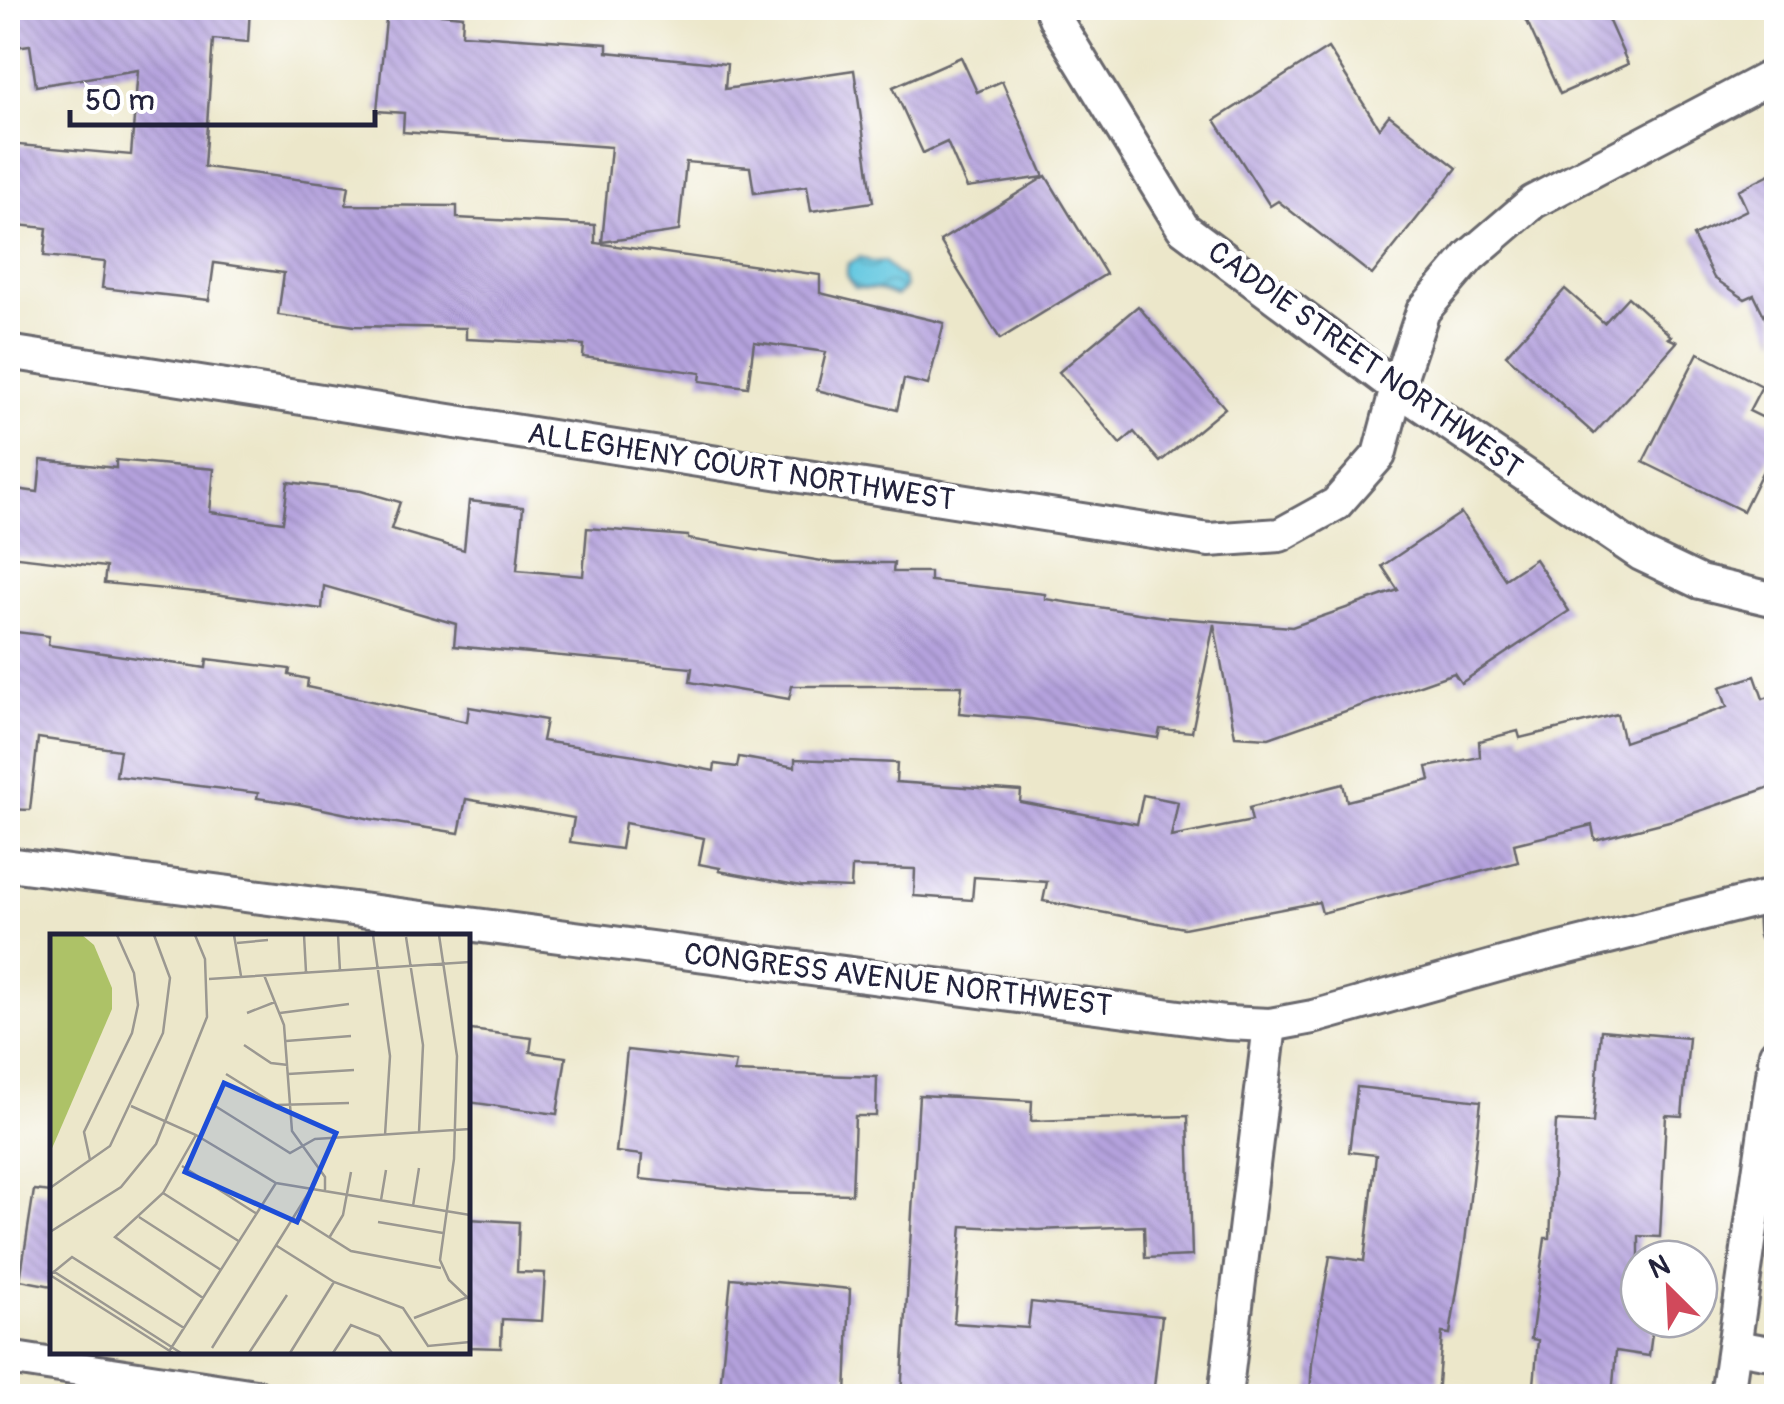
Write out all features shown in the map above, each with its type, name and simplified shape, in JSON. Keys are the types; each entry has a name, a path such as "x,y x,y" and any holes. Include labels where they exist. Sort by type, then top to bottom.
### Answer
{"street":[{"name":"CADDIE STREET NORTHWEST","path":"1050,8 1183,228 1397,388 1641,554 1700,582 1776,600"},
{"name":"ALLEGHENY COURT NORTHWEST","path":"8,352 1209,540 1280,535 1336,504 1379,455 1424,311 1470,256 1532,202 1776,74"},
{"name":"CONGRESS AVENUE NORTHWEST","path":"8,864 1167,1016 1270,1025 1776,895"},
{"path":"1776,895 1776,931"},
{"path":"1225,1396 1270,1025"},
{"path":"1727,1396 1776,1054"},
{"path":"1736,1348 1776,1354"},
{"path":"8,1358 255,1396"}],"water":[{"path":"860,257 884,261 903,277 905,288 896,296 877,289 855,288 847,268"}],"building":[{"path":"8,8 250,8 248,42 213,39 204,167 349,186 346,205 457,206 457,218 595,225 595,243 820,275 820,293 944,323 928,385 904,379 897,410 817,390 826,352 754,342 748,387 700,381 701,373 583,357 584,345 466,339 466,328 355,326 278,315 284,273 214,263 209,300 102,288 105,262 44,256 47,228 8,224 8,144 131,155 138,70 36,86 30,45 8,48"},
{"path":"1521,8 1603,8 1628,64 1560,94"},
{"path":"387,9 463,16 462,34 607,44 607,52 727,64 725,89 854,70 873,202 811,211 807,186 754,193 750,167 686,162 679,231 602,242 611,147 403,132 404,113 377,111"},
{"path":"1328,48 1379,128 1389,115 1457,168 1372,275 1278,201 1270,206 1215,120"},
{"path":"961,57 977,92 1002,81 1044,177 967,188 947,142 923,153 893,87"},
{"path":"1776,171 1776,340 1754,295 1745,299 1714,278 1693,236 1747,210 1738,190"},
{"path":"1046,176 1106,274 1000,339 940,241"},
{"path":"1565,289 1604,323 1628,297 1671,336 1668,338 1677,342 1594,434 1506,355"},
{"path":"1138,306 1225,408 1160,462 1134,432 1120,444 1059,372"},
{"path":"1698,353 1762,386 1749,411 1776,424 1776,444 1743,511 1643,462"},
{"path":"41,460 116,468 116,460 214,469 210,512 283,522 288,482 361,491 400,502 391,529 464,550 469,501 523,507 517,570 583,576 587,528 688,536 834,563 894,563 893,572 930,572 930,581 1045,594 1045,599 1164,617 1292,627 1398,590 1382,566 1461,513 1505,579 1535,559 1569,611 1461,683 1454,673 1269,738 1235,736 1214,624 1192,732 1160,729 1158,738 1031,719 959,713 962,686 792,686 789,699 690,682 692,668 454,646 456,624 324,586 322,609 104,583 106,567 8,556 8,488 38,492"},
{"path":"8,631 49,636 48,645 206,668 207,659 290,669 289,675 308,679 307,687 467,722 469,707 546,720 542,741 714,771 715,764 737,767 739,757 795,767 795,759 897,763 896,782 1021,791 1020,802 1137,824 1143,795 1178,802 1171,837 1252,821 1249,808 1343,784 1347,801 1430,780 1427,767 1480,757 1479,741 1518,731 1520,738 1617,714 1624,742 1727,707 1720,687 1755,676 1763,699 1776,695 1776,785 1673,820 1595,840 1592,825 1514,844 1518,862 1322,913 1319,902 1184,928 1043,901 1047,882 974,877 972,900 914,896 915,869 852,867 851,888 801,886 699,864 704,838 625,823 621,849 570,842 574,818 466,799 459,833 371,819 257,798 258,793 116,776 120,750 38,738 30,810 8,809"},
{"path":"471,1030 532,1038 530,1052 566,1057 557,1114 470,1102"},
{"path":"1601,1030 1689,1038 1682,1116 1666,1115 1660,1237 1619,1239 1619,1339 1651,1339 1649,1356 1616,1351 1612,1396 1533,1396 1538,1340 1531,1339 1545,1238 1550,1238 1556,1121 1593,1123"},
{"path":"627,1050 736,1062 734,1072 877,1077 876,1116 855,1116 852,1194 764,1192 640,1179 642,1155 616,1152"},
{"path":"1357,1087 1481,1101 1465,1242 1450,1334 1442,1333 1437,1396 1310,1396 1330,1256 1364,1261 1376,1155 1349,1152"},
{"path":"919,1095 1032,1101 1031,1121 1188,1116 1192,1256 1145,1258 1144,1226 1037,1230 962,1226 954,1323 1028,1328 1031,1302 1162,1316 1153,1396 901,1396"},
{"path":"34,1190 50,1192 50,1286 20,1280"},
{"path":"470,1219 519,1222 517,1272 545,1273 542,1321 502,1319 501,1348 470,1347"},
{"path":"731,1278 850,1289 846,1396 720,1388"}]}
